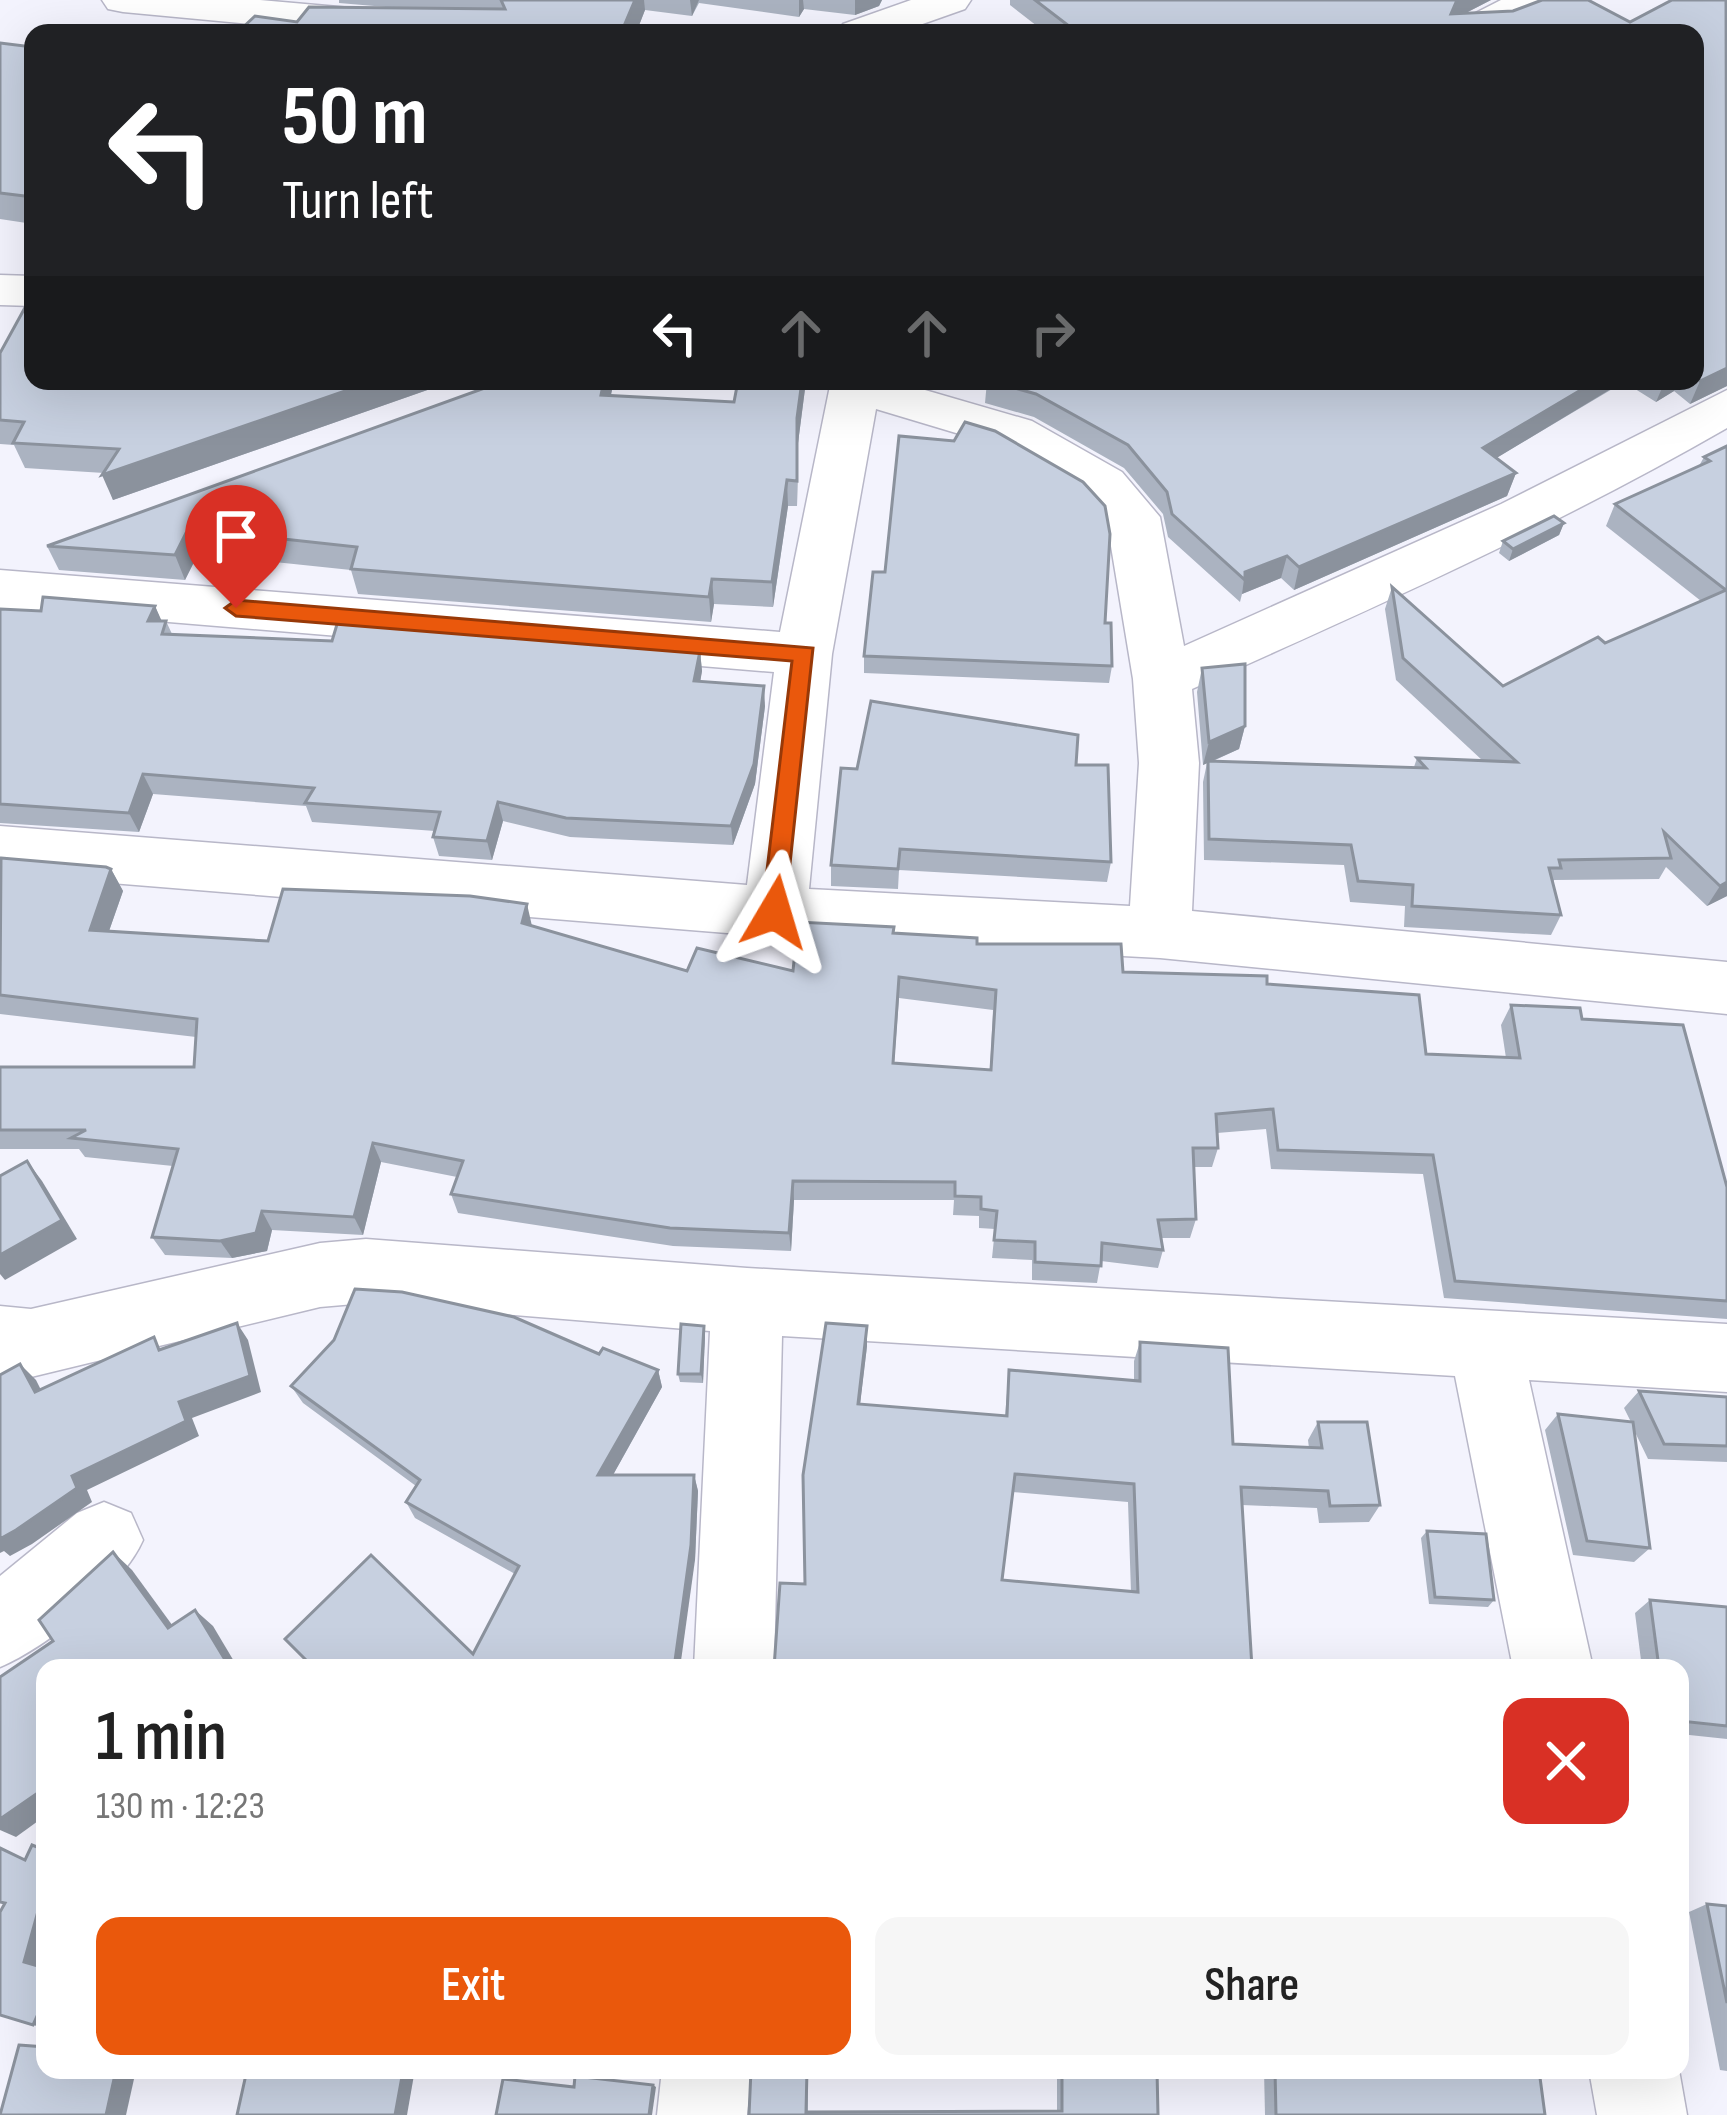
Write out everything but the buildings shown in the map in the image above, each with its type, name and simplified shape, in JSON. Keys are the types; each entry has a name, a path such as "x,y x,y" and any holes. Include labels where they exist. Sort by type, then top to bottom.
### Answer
{"street":[{"path":"123,0 386,24"},
{"path":"883,24 950,0"},
{"path":"1486,24 1533,0"},
{"path":"775,912 804,654 854,390"},
{"path":"874,390 1014,433 1103,484 1133,517 1162,679 1169,763 1160,932"},
{"path":"1162,679 1601,476 1727,406"},
{"path":"0,565 68,541"},
{"path":"0,589 804,654"},
{"path":"0,850 775,912 1160,932 1727,988"},
{"path":"0,1340 31,1343 320,1275 366,1271 747,1301 1727,1358"},
{"path":"734,1659 747,1301"},
{"path":"1485,1346 1550,1659"},
{"path":"0,1627 104,1540"},
{"path":"702,2115 706,2079"},
{"path":"1636,2079 1642,2115"}],"route":[{"path":"236,608 804,654 775,912"}]}
